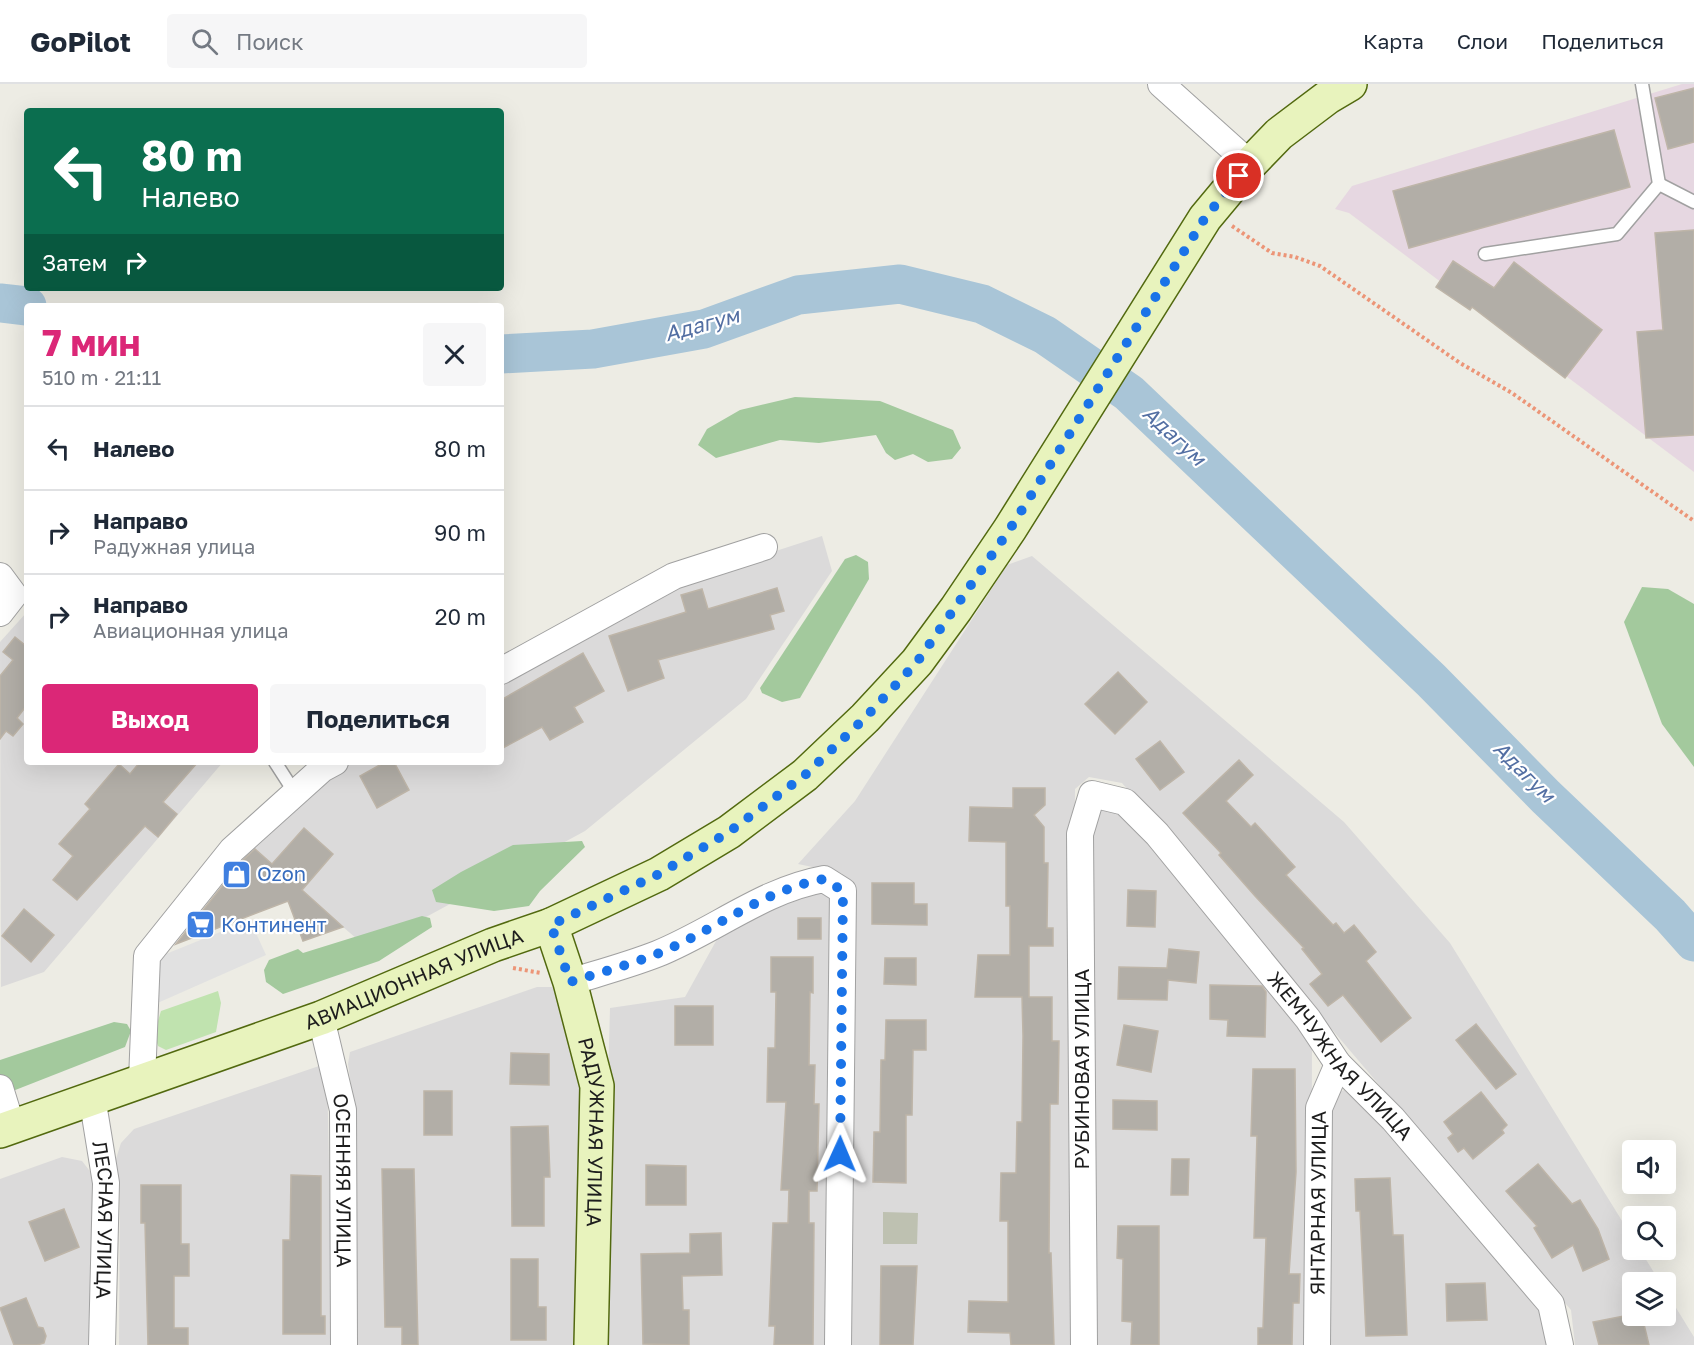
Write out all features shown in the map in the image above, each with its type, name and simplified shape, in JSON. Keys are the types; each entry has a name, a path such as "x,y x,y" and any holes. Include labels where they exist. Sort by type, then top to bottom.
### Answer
{"main road":[{"name":"АВИАЦИОННАЯ УЛИЦА","path":"6,1129 321,1018 493,945 551,925 659,874 729,832 805,775 865,718 917,662 1010,529 1250,164 1279,134 1328,97 1350,84"},
{"name":"РАДУЖНАЯ УЛИЦА","path":"551,925 555,977 597,1086 591,1345"}],"street":[{"path":"1161,84 1250,164"},
{"path":"504,669 674,576 764,547"},
{"path":"142,1080 147,956 232,850 322,769 329,765"},
{"name":"ЖЕМЧУЖНАЯ УЛИЦА","path":"1092,794 1125,802 1157,834 1308,1019 1338,1064 1393,1119 1551,1304 1560,1345"},
{"name":"РУБИНОВАЯ УЛИЦА","path":"1083,1345 1080,834 1092,794"},
{"path":"555,977 658,954 726,917 799,884 824,879 843,891 838,1345"},
{"name":"ОСЕННЯЯ УЛИЦА","path":"321,1018 343,1110 344,1345"},
{"name":"ЯНТАРНАЯ УЛИЦА","path":"1317,1345 1319,1108 1338,1064"},
{"path":"0,1088 6,1129"},
{"name":"ЛЕСНАЯ УЛИЦА","path":"92,1097 106,1183 102,1345"}],"lane":[{"path":"1485,254 1617,234 1659,184 1642,84"},
{"path":"1659,184 1694,202"},
{"path":"277,765 295,793"}],"path":[{"path":"1215,220 1272,253 1295,257 1320,266 1460,363 1512,393 1694,521"},
{"path":"510,968 555,977"}],"shaded area":[{"path":"1682,84 1694,84 1694,472 1349,213 1335,209 1352,186"},
{"path":"822,536 832,571 746,699 585,831 415,923 357,939 246,843 327,774 343,765 504,765 504,677 677,583"},
{"path":"1032,556 1344,822 1450,943 1622,1221 1622,1260 1646,1260 1654,1272 1622,1272 1622,1326 1676,1326 1676,1308 1694,1337 1694,1345 1575,1345 1571,1310 1122,783 1089,777 1075,789 1071,1345 846,1345 852,885 841,873 798,864 855,801 1007,565"},
{"path":"24,615 24,765 220,765 44,972 1,987 0,642"},
{"path":"1102,807 1116,808 1130,818 1306,1032 1312,1047 1311,1345 1089,1345 1091,816"},
{"path":"808,890 823,891 834,899 830,1345 601,1345 610,1008 685,997 726,923"},
{"path":"250,920 266,955 153,1005 151,960"},
{"path":"537,987 560,987 583,1050 578,1345 355,1345 356,1123 348,1064 350,1052"},
{"path":"319,1066 327,1071 333,1345 119,1345 120,1185 115,1162 121,1143 134,1129"},
{"path":"1346,1089 1366,1102 1540,1306 1552,1345 1331,1345 1324,1104 1334,1095"},
{"path":"62,1157 82,1161 92,1174 97,1196 94,1345 0,1345 0,1179"},
{"path":"883,1212 918,1213 917,1244 883,1244"}],"green space":[{"path":"795,397 880,401 953,430 961,448 952,459 928,462 913,454 895,460 886,453 876,435 819,443 780,440 716,458 698,445 707,429 740,410"},
{"path":"856,555 868,562 869,579 800,698 782,702 762,693 760,688 845,559"},
{"path":"1642,587 1668,589 1694,604 1694,767 1662,724 1624,622"},
{"path":"582,841 585,847 540,891 529,906 494,911 436,902 432,890 513,845"},
{"path":"422,916 430,918 432,927 379,961 283,994 266,982 264,970 269,960 298,949 303,953"},
{"path":"218,991 221,1003 216,1032 166,1050 158,1046 154,1034 161,1011"},
{"path":"114,1022 127,1024 131,1031 125,1047 0,1096 0,1060"}],"building":[{"path":"1694,88 1694,142 1668,149 1655,98"},
{"path":"1614,130 1630,187 1409,248 1393,191"},
{"path":"1694,230 1694,435 1646,438 1637,332 1663,330 1655,233"},
{"path":"1453,261 1494,288 1514,262 1602,330 1565,378 1472,307 1470,310 1436,287"},
{"path":"777,588 784,611 770,615 774,629 658,660 664,678 628,691 609,636 686,612 681,595 702,589 708,609"},
{"path":"15,637 24,644 24,709 17,718 23,724 13,736 6,731 0,739 0,676 13,660 3,652"},
{"path":"583,653 604,691 574,707 583,722 550,740 542,727 504,747 504,698"},
{"path":"1118,672 1147,702 1115,734 1085,704"},
{"path":"1160,741 1184,772 1160,790 1136,759"},
{"path":"1239,760 1253,775 1226,801 1251,827 1255,823 1295,867 1286,875 1333,925 1336,923 1344,933 1354,925 1376,952 1366,961 1411,1018 1381,1042 1343,995 1328,1006 1310,984 1322,974 1302,949 1304,948 1183,813"},
{"path":"118,765 130,774 138,765 195,765 163,802 177,814 158,837 145,826 77,900 53,880 73,856 59,844 90,809 85,804"},
{"path":"380,765 396,765 409,790 377,808 360,776"},
{"path":"1013,788 1045,788 1045,805 1034,815 1044,827 1044,863 1048,863 1047,928 1053,928 1053,946 1029,946 1029,997 1052,997 1052,1041 1059,1041 1058,1104 1050,1104 1049,1253 1051,1253 1054,1345 1011,1345 1010,1333 968,1332 969,1301 1008,1302 1008,1221 1000,1221 1001,1173 1016,1173 1017,1122 1022,1122 1023,1036 1022,997 975,997 978,955 1010,955 1010,906 1006,906 1006,842 969,841 970,807 1013,808"},
{"path":"304,828 333,854 302,890 343,927 303,941 288,901 176,944 243,860 255,849 272,864"},
{"path":"872,883 914,883 914,904 927,904 927,925 872,924"},
{"path":"1128,890 1156,891 1155,927 1127,926"},
{"path":"24,909 54,935 31,962 2,936"},
{"path":"798,918 821,918 821,939 798,939"},
{"path":"1169,949 1199,952 1196,983 1168,980 1167,1000 1118,999 1119,967 1167,968"},
{"path":"771,957 813,957 809,1065 815,1065 814,1104 819,1104 817,1191 809,1191 809,1223 814,1223 813,1345 774,1345 775,1326 769,1326 773,1223 788,1223 789,1190 781,1190 786,1102 767,1102 768,1048 775,1048 776,992 771,992"},
{"path":"885,958 916,958 916,985 884,984"},
{"path":"1210,985 1262,986 1266,992 1265,1037 1227,1036 1228,1020 1210,1019"},
{"path":"675,1006 713,1006 713,1045 675,1045"},
{"path":"886,1020 926,1020 926,1050 913,1050 912,1115 906,1115 906,1183 873,1182 874,1132 880,1132 881,1060 885,1060"},
{"path":"1476,1024 1516,1074 1496,1089 1456,1040"},
{"path":"1124,1025 1158,1031 1151,1072 1117,1065"},
{"path":"511,1053 549,1054 549,1085 510,1084"},
{"path":"1253,1069 1295,1069 1296,1172 1289,1274 1300,1274 1299,1303 1293,1303 1292,1345 1258,1345 1258,1328 1263,1328 1266,1238 1254,1238 1257,1136 1251,1136"},
{"path":"424,1091 452,1091 452,1135 424,1135"},
{"path":"1481,1092 1507,1125 1502,1130 1504,1133 1473,1159 1464,1148 1458,1152 1448,1138 1453,1134 1444,1122"},
{"path":"1113,1100 1157,1101 1157,1130 1113,1129"},
{"path":"548,1126 550,1177 544,1177 544,1226 512,1226 511,1127"},
{"path":"1172,1159 1189,1159 1188,1195 1171,1195"},
{"path":"1538,1164 1572,1204 1580,1200 1598,1229 1609,1259 1583,1271 1573,1245 1552,1258 1534,1228 1537,1226 1506,1191"},
{"path":"646,1165 686,1166 686,1205 646,1205"},
{"path":"382,1169 414,1169 418,1345 402,1345 402,1327 385,1327"},
{"path":"291,1175 321,1176 321,1316 325,1316 325,1334 283,1334 283,1240 290,1240"},
{"path":"1390,1178 1393,1235 1403,1235 1407,1335 1366,1336 1360,1211 1356,1211 1355,1179"},
{"path":"141,1185 181,1185 181,1244 189,1244 189,1276 174,1276 174,1328 188,1328 188,1345 148,1345 145,1223 141,1223"},
{"path":"64,1209 79,1247 45,1261 29,1222"},
{"path":"1118,1226 1159,1226 1159,1345 1131,1345 1132,1322 1122,1321 1123,1259 1117,1258"},
{"path":"721,1233 722,1275 682,1276 683,1310 689,1310 689,1345 643,1344 641,1254 690,1253 690,1234"},
{"path":"511,1259 538,1259 538,1307 546,1307 546,1340 511,1340"},
{"path":"881,1266 917,1266 913,1345 880,1345"},
{"path":"1485,1283 1487,1320 1447,1321 1446,1284"},
{"path":"26,1298 38,1327 43,1328 46,1336 44,1343 37,1345 14,1345 0,1308"},
{"path":"1622,1316 1622,1326 1644,1326 1649,1345 1599,1345 1593,1322"}],"waterway":[{"name":"Адагум","path":"504,354 593,349 704,329 798,295 900,284 982,304 1045,335 1129,393 1431,680 1546,797 1670,915 1694,942"},
{"name":"Адагум","path":"0,303 24,306"}],"place":[{"name":"Ozon","path":"236,874"},
{"name":"Континент","path":"200,925"}],"route":[{"path":"840,1154 843,891 824,879 799,884 726,917 658,954 570,982 551,925 659,874 729,832 805,775 865,718 917,662 1010,529 1205,218 1239,176"}]}
